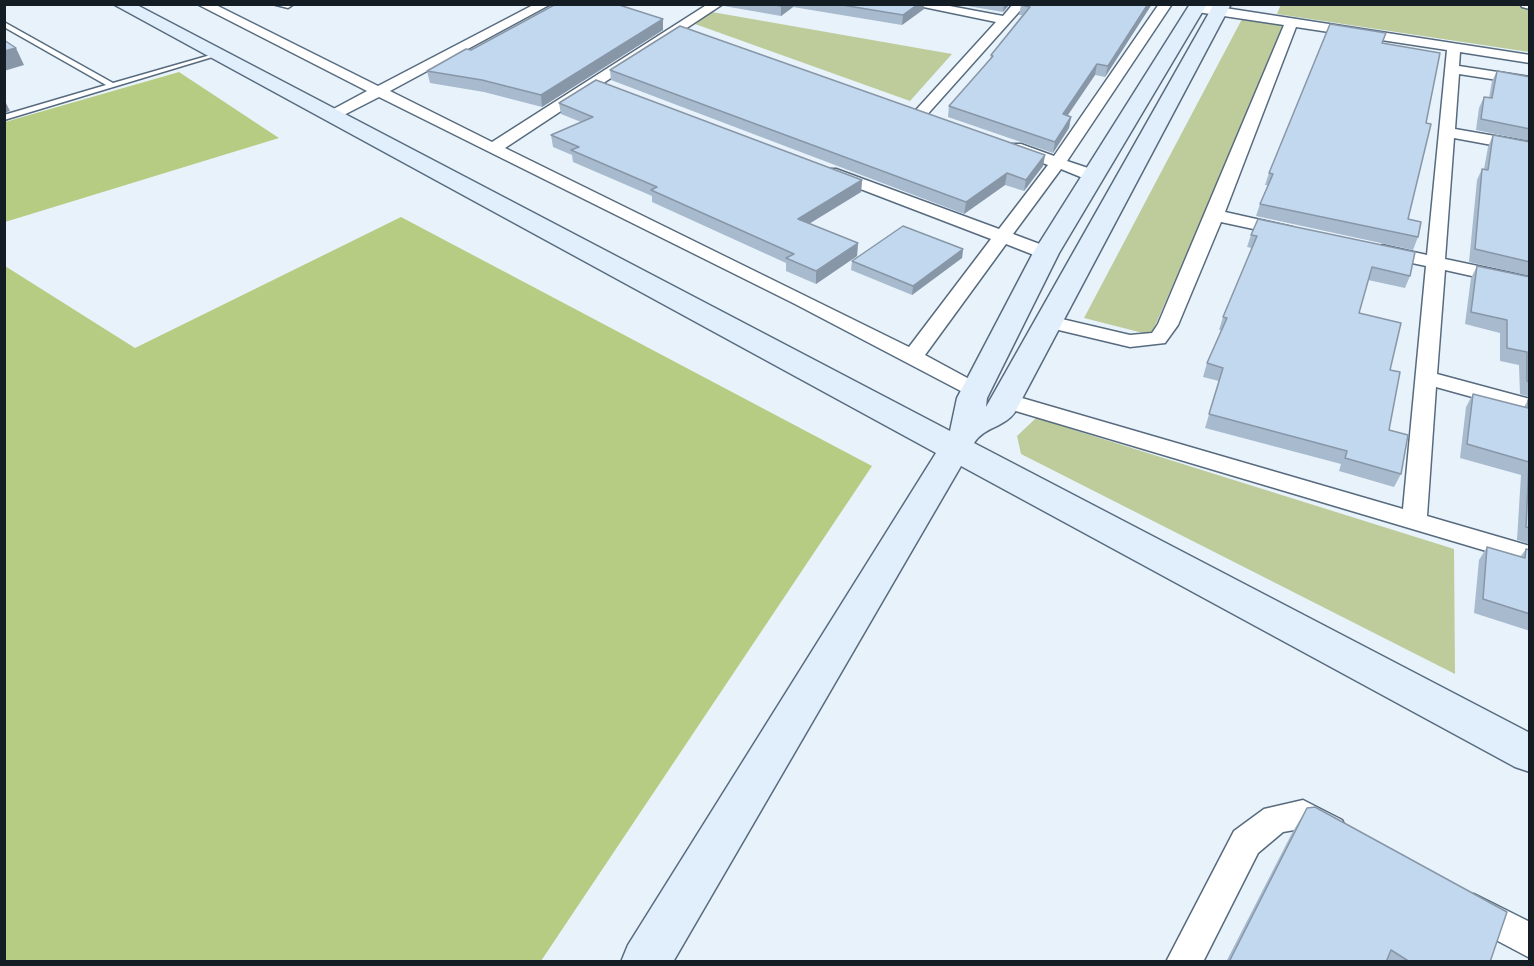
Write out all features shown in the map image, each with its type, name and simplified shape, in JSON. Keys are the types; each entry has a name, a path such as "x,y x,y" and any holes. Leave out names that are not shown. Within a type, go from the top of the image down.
{"street":[{"path":"121,4 332,116 961,439 1530,754"},
{"path":"278,4 288,4"},
{"path":"492,148 717,4"},
{"path":"915,4 1006,20"},
{"path":"920,114 1020,4"},
{"path":"913,356 1058,162 1124,94 1160,39 1166,4"},
{"path":"211,6 913,356 976,392"},
{"path":"517,6 540,7"},
{"path":"332,116 540,7"},
{"path":"961,439 1000,412 1007,401 1210,7"},
{"path":"645,962 961,439 972,398 1046,253 1094,176 1124,94 1160,39 1210,7 1291,23 1530,59"},
{"path":"1049,322 1130,341 1158,339 1168,325 1215,215 1291,23"},
{"path":"679,29 701,37"},
{"path":"1414,521 1454,47"},
{"path":"1452,69 1530,81"},
{"path":"595,82 617,91"},
{"path":"1447,132 1530,147"},
{"path":"997,141 1094,176"},
{"path":"816,167 1046,253"},
{"path":"1215,215 1308,235"},
{"path":"1366,248 1530,283"},
{"path":"1426,378 1530,406"},
{"path":"1007,401 1530,555"},
{"path":"1184,962 1246,842 1275,819 1303,814 1354,843"},
{"path":"1447,895 1530,941 1523,962"}],"lane":[{"path":"4,24 112,86"},
{"path":"4,118 216,55"}],"green space":[{"path":"1281,4 1529,6 1529,52 1277,14"},
{"path":"712,12 952,54 910,101 695,24"},
{"path":"1242,19 1286,26 1151,335 1084,318"},
{"path":"179,72 279,138 5,222 5,122"},
{"path":"401,217 872,466 541,961 5,961 5,266 135,348"},
{"path":"1036,418 1454,549 1455,674 1021,454 1017,436"}],"building":[{"path":"556,4 616,4 663,19 541,95 482,80 427,71 466,49 471,50"},
{"path":"836,4 918,4 903,15"},
{"path":"1021,4 1148,4 1108,66 1097,64 1063,114 1071,117 1055,142 949,106 993,56 991,55 1030,7"},
{"path":"1330,24 1386,33 1382,43 1440,53 1426,123 1431,124 1408,219 1421,222 1418,237 1260,204 1273,174 1269,173"},
{"path":"680,26 1045,155 1026,180 1007,173 966,202 610,70"},
{"path":"4,40 16,48 4,51"},
{"path":"1497,71 1530,77 1530,129 1481,119 1484,97 1492,98"},
{"path":"596,80 862,180 798,219 858,243 816,271 786,258 794,254 651,190 657,187 571,150 579,147 551,135 593,117 559,103"},
{"path":"1493,135 1530,142 1530,262 1475,249 1482,169 1488,170"},
{"path":"1258,219 1415,252 1410,276 1372,267 1359,313 1401,323 1390,370 1400,372 1389,430 1408,435 1401,474 1345,458 1347,451 1209,414 1223,368 1207,363 1227,318 1223,317 1257,236 1251,235"},
{"path":"903,226 963,249 913,286 852,261"},
{"path":"1477,266 1530,277 1530,382 1527,381 1527,352 1507,348 1507,320 1471,312"},
{"path":"1473,394 1528,408 1528,400 1530,400 1530,528 1526,527 1529,462 1467,444"},
{"path":"1487,547 1525,558 1526,549 1530,550 1530,614 1483,599"},
{"path":"1315,807 1507,912 1490,962 1410,962 1391,950 1386,962 1229,962 1307,808"}]}
